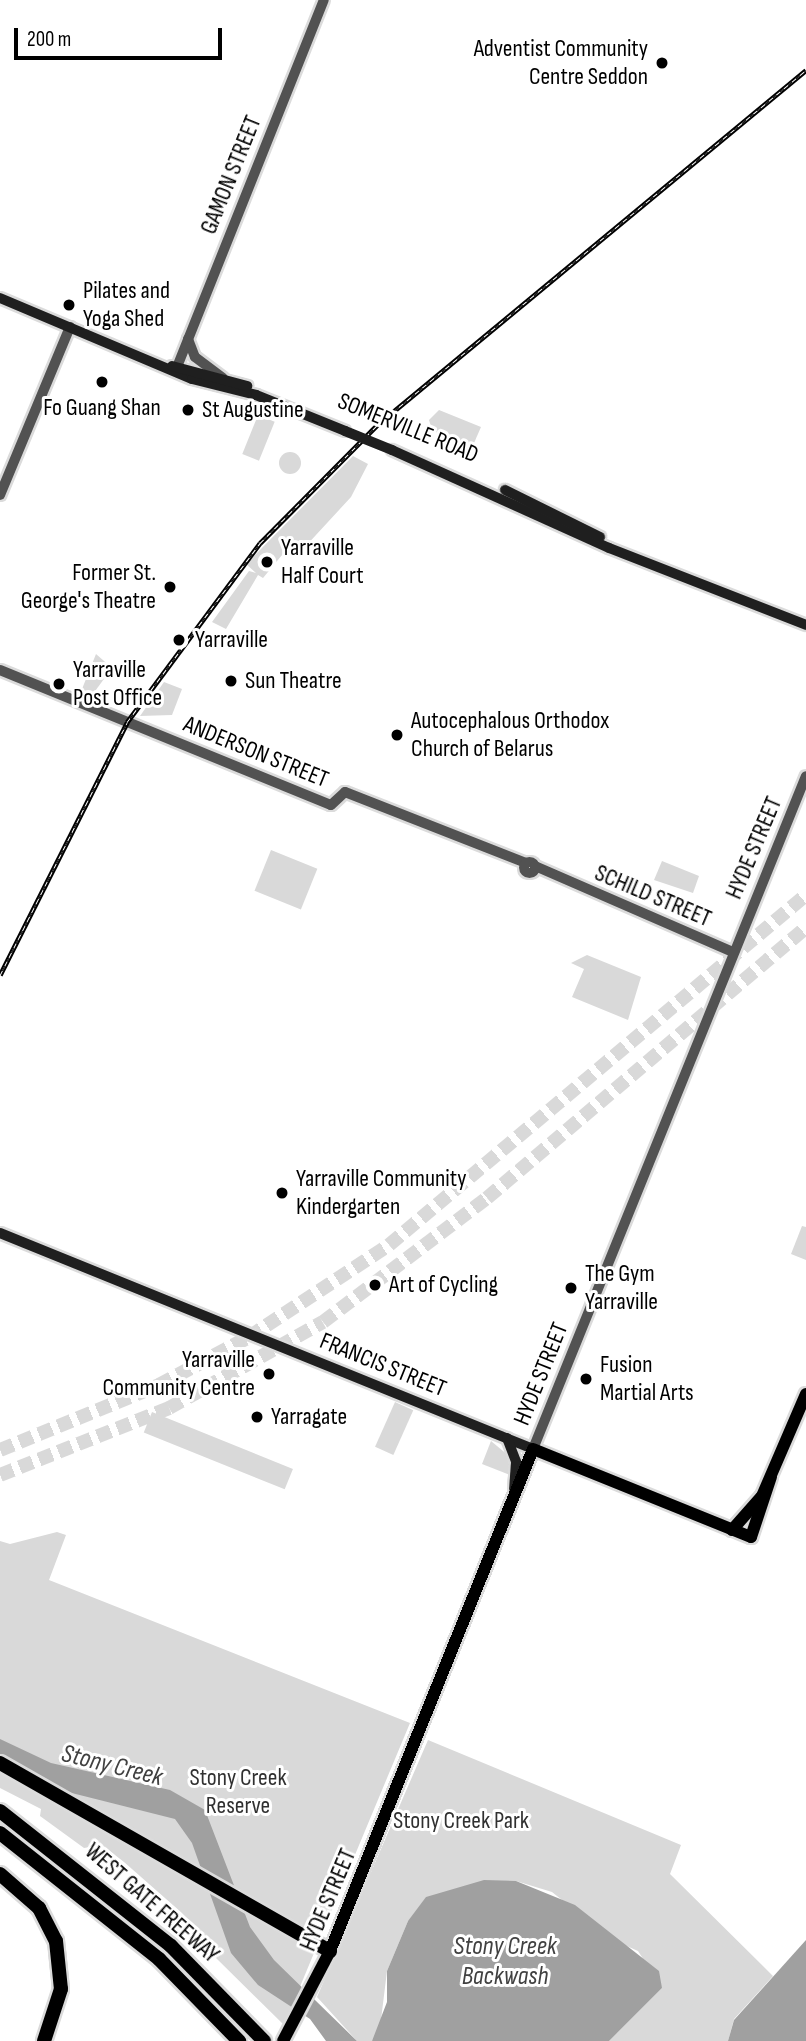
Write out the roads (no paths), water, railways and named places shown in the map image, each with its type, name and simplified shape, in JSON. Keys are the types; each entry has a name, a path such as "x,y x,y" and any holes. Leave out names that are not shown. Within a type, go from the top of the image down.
{"highway":[{"path":"0,1763 330,1951"},
{"name":"WEST GATE FREEWAY","path":"0,1811 171,1946 264,2041"},
{"name":"WEST GATE FREEWAY","path":"0,1833 159,1959 239,2041"},
{"path":"0,1874 38,1908 58,1949 61,1989 44,2041"}],"main road":[{"name":"SOMERVILLE ROAD","path":"0,298 173,368 347,429"},
{"name":"SOMERVILLE ROAD","path":"173,368 223,378 540,509 626,553 806,625"},
{"name":"FRANCIS STREET","path":"0,1233 751,1537 772,1477"},
{"path":"732,1530 754,1509 772,1477 806,1394"},
{"path":"507,1438 516,1462 514,1497"},
{"name":"HYDE STREET","path":"285,2041 330,1951 533,1449"}],"street":[{"name":"GAMON STREET","path":"173,368 188,339 324,0"},
{"path":"0,495 70,327"},
{"path":"188,339 195,357 223,378"},
{"name":"ANDERSON STREET","path":"0,670 331,805 342,796"},
{"name":"HYDE STREET","path":"533,1449 806,776"},
{"name":"SCHILD STREET","path":"342,796 500,855 733,952"}],"water":[{"name":"Stony Creek","path":"0,1739 51,1763 170,1790 205,1810 250,1927 274,1960 357,2041 326,2041 310,2019 258,1985 231,1953 192,1843 175,1819 32,1783 0,1762"},
{"name":"Stony Creek Backwash","path":"484,1880 516,1881 575,1905 659,1971 662,1988 609,2041 372,2041 387,2002 387,1971 408,1921 426,1897"},
{"path":"806,1940 806,2041 728,2041 734,2020"}],"tunnel":[{"path":"0,1450 159,1385 249,1337 389,1245 806,895"},
{"path":"0,1475 169,1408 323,1322 487,1198 806,927"}],"railway":[{"path":"0,975 127,722 260,543 376,426 806,70"}],"place":[{"name":"Adventist Community Centre Seddon","path":"662,63"},
{"name":"Pilates and Yoga Shed","path":"69,305"},
{"name":"Fo Guang Shan","path":"102,382"},
{"name":"St Augustine","path":"188,410"},
{"name":"Yarraville Half Court","path":"267,562"},
{"name":"Former St. George's Theatre","path":"170,587"},
{"name":"Yarraville","path":"179,640"},
{"name":"Sun Theatre","path":"231,681"},
{"name":"Yarraville Post Office","path":"59,684"},
{"name":"Autocephalous Orthodox Church of Belarus","path":"397,735"},
{"name":"Yarraville Community Kindergarten","path":"282,1193"},
{"name":"Art of Cycling","path":"375,1285"},
{"name":"The Gym Yarraville","path":"571,1288"},
{"name":"Yarraville Community Centre","path":"269,1374"},
{"name":"Fusion Martial Arts","path":"586,1379"},
{"name":"Yarragate","path":"257,1417"}],"park label":[{"name":"Stony Creek Reserve","path":"238,1792"},
{"name":"Stony Creek Park","path":"461,1821"}]}
